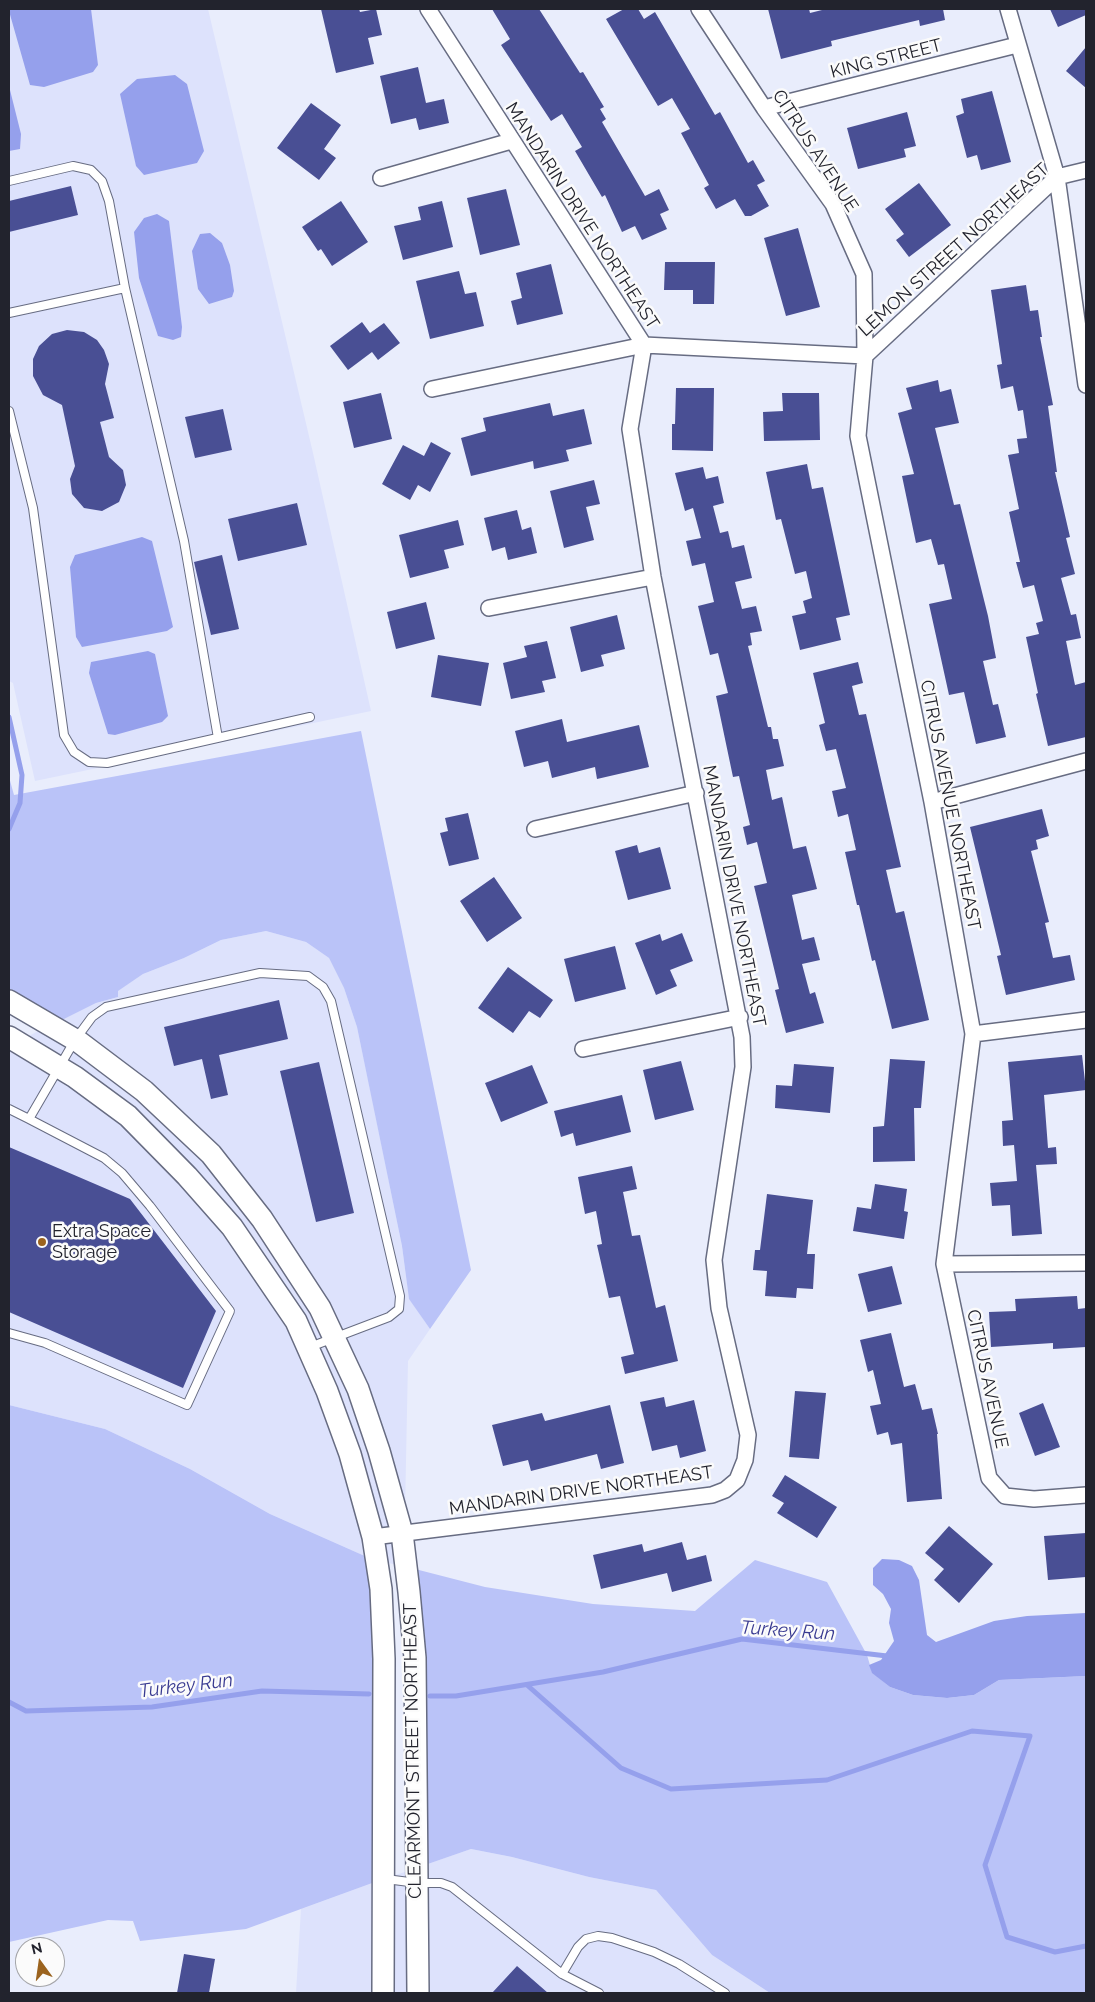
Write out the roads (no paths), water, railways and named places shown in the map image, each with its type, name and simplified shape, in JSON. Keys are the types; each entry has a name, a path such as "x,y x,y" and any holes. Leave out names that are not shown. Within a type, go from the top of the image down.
{"street":[{"name":"MANDARIN DRIVE NORTHEAST","path":"373,1537 694,1498 725,1490 737,1480 745,1460 748,1435 719,1308 714,1260 743,1067 740,1017 653,577 630,429 644,346 428,9"},
{"name":"CITRUS AVENUE","path":"699,9 764,108 833,204 864,274 865,356"},
{"path":"1008,9 1017,46 1057,177 1086,385"},
{"name":"KING STREET","path":"764,108 1017,46"},
{"path":"381,178 511,140"},
{"name":"LEMON STREET NORTHEAST","path":"432,389 644,346 865,356 1057,177 1086,170"},
{"name":"CITRUS AVENUE NORTHEAST","path":"865,356 858,436 932,802 973,1034 944,1264"},
{"path":"489,608 653,577"},
{"path":"932,802 1086,761"},
{"path":"535,829 696,793"},
{"name":"CLEARMONT STREET NORTHEAST","path":"9,1001 75,1040 144,1091 211,1154 262,1219 320,1308 358,1389 379,1451 402,1533 415,1658 418,1993"},
{"path":"582,1049 740,1017"},
{"path":"973,1034 1086,1020"},
{"name":"CLEARMONT STREET NORTHEAST","path":"9,1036 58,1066 128,1116 187,1176 232,1227 296,1321 327,1391 350,1454 373,1537 381,1589 384,1659 383,1993"},
{"path":"944,1264 1086,1263"},
{"name":"CITRUS AVENUE","path":"944,1264 989,1478 1005,1496 1034,1499 1086,1495"}],"lane":[{"path":"9,181 73,166 91,170 102,180 109,201 125,288 184,541 218,738"},
{"path":"9,313 125,288"},
{"path":"9,411 33,508 64,735 74,752 89,762 107,763 310,717"},
{"path":"29,1119 58,1066 75,1040 92,1017 106,1008 260,973 308,976 323,987 331,1001 400,1296 399,1309 389,1317 308,1348"},
{"path":"9,1109 104,1158 122,1174 150,1206 230,1311 187,1405 45,1343 9,1333"},
{"path":"383,1879 416,1883 441,1883 452,1887 562,1974 599,1993"},
{"path":"562,1974 578,1947 586,1939 598,1936 612,1938 654,1952 679,1964 725,1993"}],"waterway":[{"path":"9,717 22,775 20,803 9,829"},
{"name":"Turkey Run","path":"430,1696 456,1696 603,1672 742,1639 887,1656"},
{"path":"527,1685 621,1768 671,1789 827,1780 972,1731 1030,1736 985,1865 1007,1937 1055,1952 1086,1946"},
{"name":"Turkey Run","path":"9,1702 26,1711 152,1707 262,1691 369,1694"}],"place":[{"name":"Extra Space Storage","path":"42,1242"}]}
